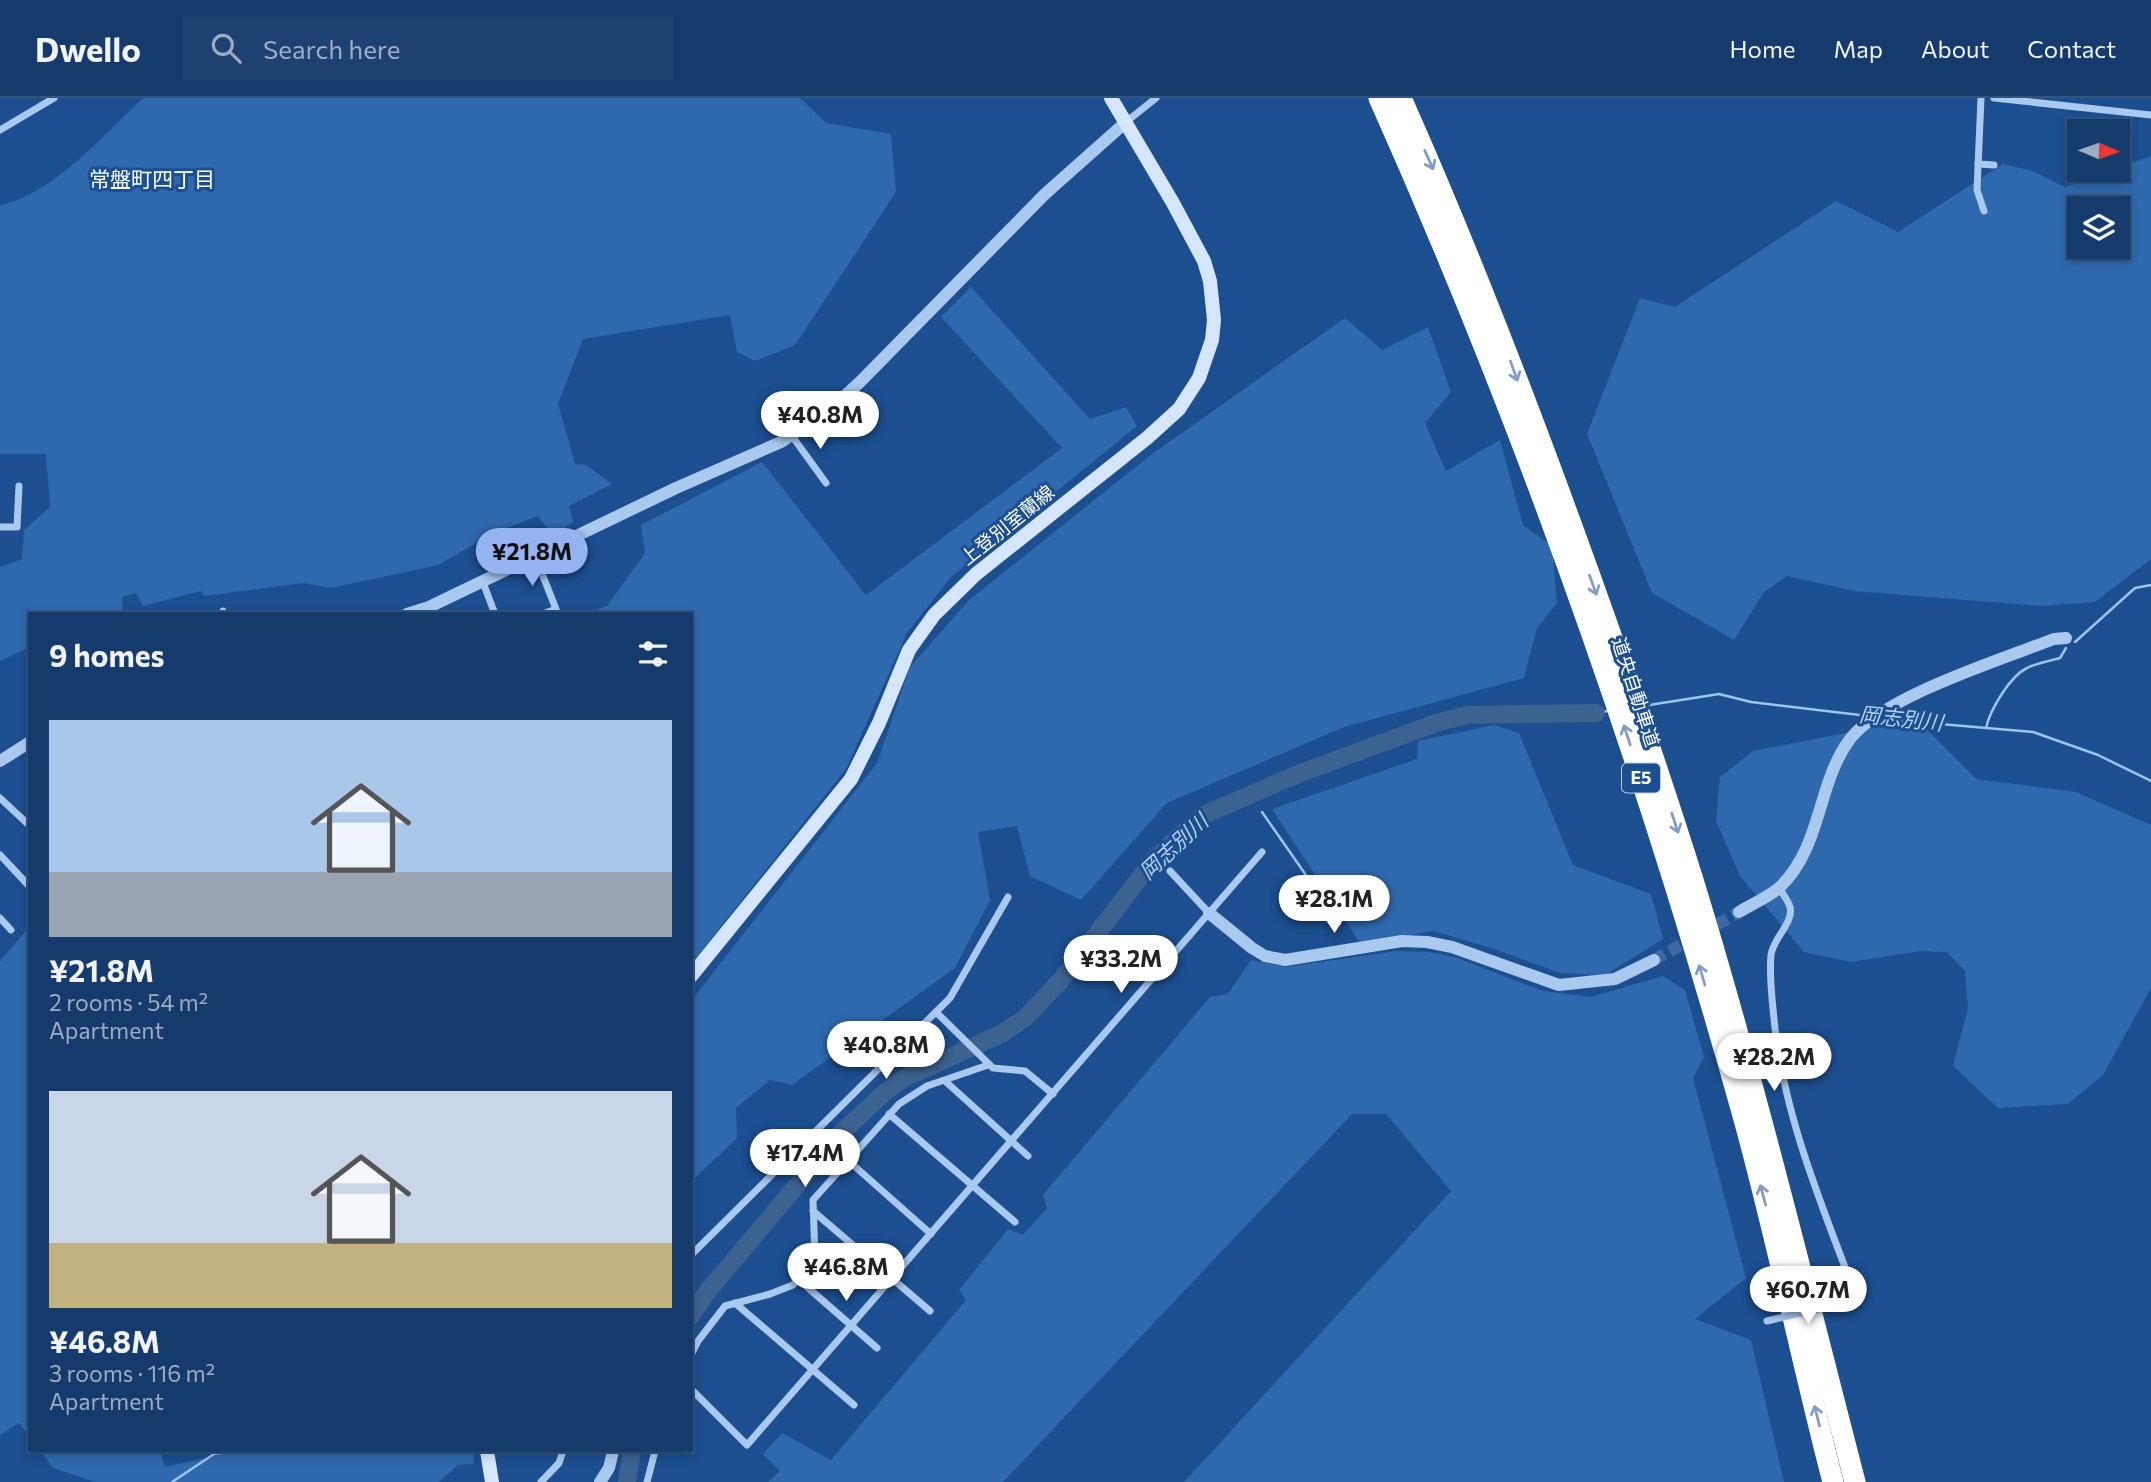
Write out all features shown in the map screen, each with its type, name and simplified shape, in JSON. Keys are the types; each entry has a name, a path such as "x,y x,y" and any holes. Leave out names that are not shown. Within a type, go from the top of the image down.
{"highway":[{"name":"道央自動車道","path":"1379,98 1481,337 1536,477 1588,618 1634,757 1678,892 1742,1114 1774,1234 1833,1482"},
{"name":"道央自動車道","path":"1401,98 1499,329 1648,738 1694,884 1757,1107 1855,1482"}],"main road":[{"name":"上登別室蘭線","path":"693,974 851,779 879,723 909,650 934,615 976,574 1147,438 1179,408 1199,378 1212,340 1213,309 1210,281 1204,261 1111,98"},
{"path":"487,1452 492,1482"}],"street":[{"path":"1,126 54,98"},
{"path":"431,610 482,580 792,436 843,398 1045,194 1156,98"},
{"path":"1982,98 1977,190 1984,211"},
{"path":"1994,98 2151,115"},
{"path":"1978,164 1994,165"},
{"path":"792,436 825,484"},
{"path":"0,527 17,527 19,486"},
{"path":"534,556 556,609 548,612"},
{"path":"482,580 494,612"},
{"path":"1739,912 1779,888 1802,858 1813,834 1836,763 1850,740 1866,722 1889,707 1946,682 2054,639 2066,638"},
{"path":"0,761 28,743"},
{"path":"0,799 28,824"},
{"path":"693,1391 747,1445 1262,852"},
{"path":"0,855 28,885"},
{"path":"1170,871 1209,913 1265,956 1284,960 1402,942 1427,942 1452,947 1559,985 1615,979 1654,960"},
{"path":"1767,1321 1855,1299 1798,1131 1775,1027 1770,982 1771,952 1789,919 1790,908 1779,888"},
{"path":"693,1253 956,991 1008,897"},
{"path":"0,918 11,930"},
{"path":"936,1012 993,1068 1025,1071 1053,1094"},
{"path":"693,1351 725,1306 793,1285 815,1259 813,1200 898,1104 927,1086 945,1082 986,1063"},
{"path":"945,1082 1028,1156"},
{"path":"889,1114 1015,1222"},
{"path":"816,1132 931,1234"},
{"path":"813,1211 930,1311"},
{"path":"798,1279 877,1348"},
{"path":"735,1303 854,1405"},
{"path":"541,1482 559,1463 563,1452"},
{"path":"600,1482 609,1468 613,1452"},
{"path":"647,1482 655,1452"}],"shaded area":[{"path":"143,98 800,98 826,123 891,134 896,192 795,345 755,361 737,352 730,315 583,339 558,404 575,464 586,465 612,484 569,506 573,522 553,536 538,516 492,534 438,565 331,588 303,583 204,596 201,591 143,606 136,593 122,597 123,610 114,612 28,612 28,648 0,661 0,567 22,559 24,530 50,507 46,454 0,454 0,206 41,188 94,146"},
{"path":"2151,156 2151,559 2095,602 2041,606 1854,591 1787,576 1764,592 1734,640 1652,593 1587,434 1640,298 1675,307 1836,201 1898,232 2003,164 2033,171 2065,187 2079,182 2130,182 2130,164"},
{"path":"971,287 1090,419 1126,407 1137,426 951,577 907,633 846,769 693,961 693,612 589,612 607,606 645,553 641,525 762,462 866,595 1062,448 941,317"},
{"path":"1345,318 1382,350 1428,327 1451,392 1425,423 1446,471 1500,440 1523,525 1552,546 1557,603 1537,628 1524,678 1344,727 1167,803 1081,900 1030,876 1017,826 978,832 990,900 955,968 792,1085 770,1080 736,1108 737,1138 693,1180 693,998 877,763 910,667 968,601 1152,454"},
{"path":"1897,711 1916,719 1976,779 2076,792 2151,825 2151,988 2103,1075 2068,1104 1998,1108 1953,1066 1968,1008 1965,971 1947,952 1920,951 1851,962 1804,952 1740,876 1716,821 1720,777 1753,751 1871,728"},
{"path":"1494,725 1519,733 1573,865 1651,894 1663,939 1605,975 1560,973 1434,931 1360,943 1272,809 1417,759 1418,741"},
{"path":"28,928 28,1434 19,1423 0,1435 0,961"},
{"path":"1397,951 1430,952 1457,958 1543,991 1591,997 1663,976 1685,990 1704,1057 1693,1078 1746,1278 1695,1319 1751,1340 1784,1482 1184,1482 1451,1191 1386,1114 1352,1114 1003,1482 768,1482 780,1471 763,1454 782,1433 831,1460 966,1300 959,1290 1008,1229 1023,1235 1047,1208 1043,1195 1210,997 1228,994 1251,960 1286,967"},
{"path":"41,1452 160,1452 165,1467 232,1452 473,1452 474,1464 458,1465 439,1482 95,1482 53,1468"}],"waterway":[{"path":"2075,642 2135,588 2151,585"},
{"path":"1986,728 1996,703 2014,678 2031,666 2060,658 2066,648"},
{"name":"岡志別川","path":"1643,706 1719,694 1751,702 1868,716"},
{"name":"岡志別川","path":"1596,713 1608,711"},
{"name":"岡志別川","path":"693,1313 707,1292 841,1133 904,1078 1001,1034 1025,1018 1062,979 1152,862 1206,814 1298,774 1436,723 1467,715 1596,713"},
{"name":"岡志別川","path":"1882,719 2033,732 2098,755 2151,781"},
{"path":"1262,812 1340,924"},
{"path":"172,1482 214,1454 229,1452"},
{"name":"岡志別川","path":"627,1482 632,1452"}],"tunnel":[{"path":"1654,960 1739,912"}],"district":[{"name":"常盤町四丁目","path":"152,180"}]}
